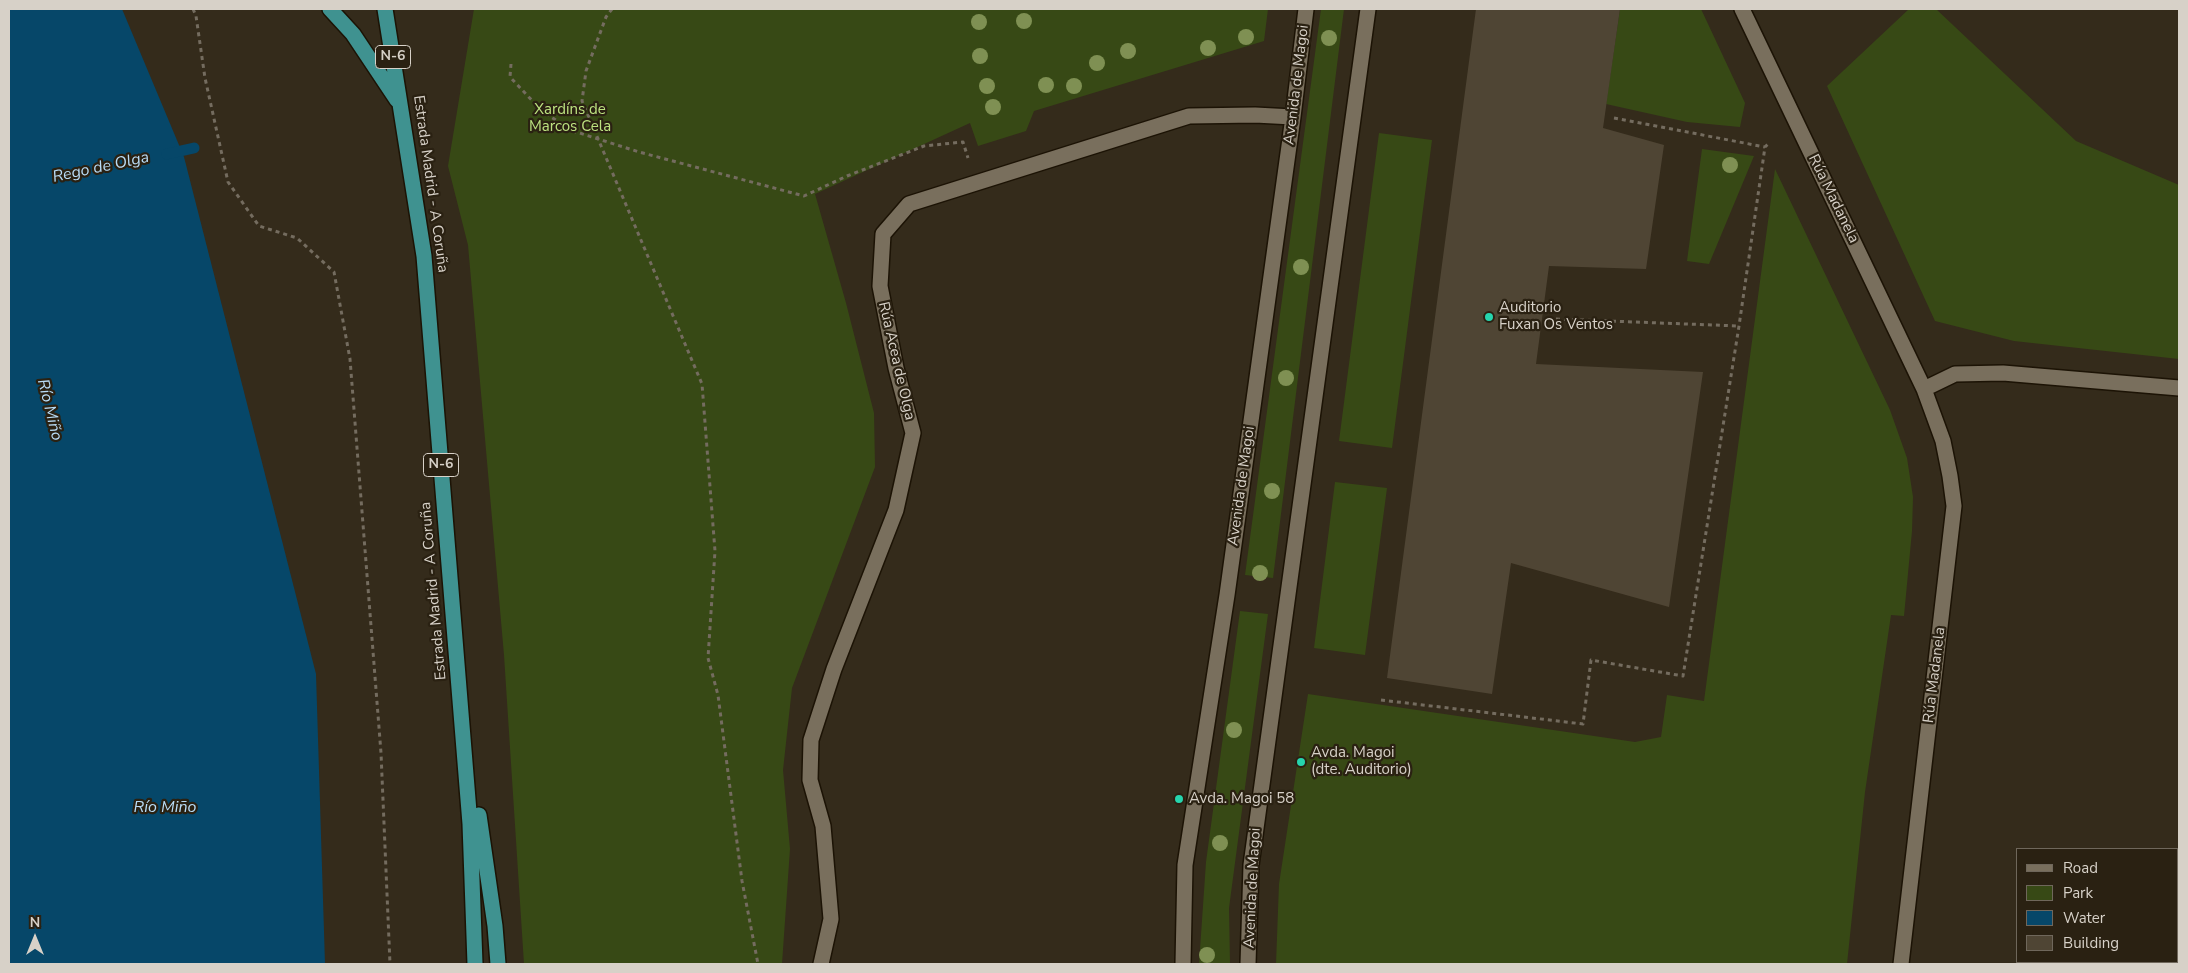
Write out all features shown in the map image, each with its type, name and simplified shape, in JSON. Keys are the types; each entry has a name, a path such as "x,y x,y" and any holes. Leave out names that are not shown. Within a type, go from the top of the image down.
{"highway":[{"path":"330,9 353,34 401,105"},
{"name":"Estrada Madrid - A Coruña","path":"386,9 424,256 470,824 475,964"},
{"path":"458,673 495,926 498,964"}],"street":[{"name":"Avenida de Magoi","path":"1183,964 1185,866 1225,605 1293,118 1306,9"},
{"name":"Avenida de Magoi","path":"1248,964 1251,865 1368,9"},
{"name":"Rúa Madanela","path":"1742,9 1924,389 1943,441 1954,506 1901,964"},
{"name":"Rúa Acea de Olga","path":"821,964 831,919 824,826 810,780 811,740 834,669 896,510 913,433 896,368 880,286 883,234 909,204 1189,116 1254,115 1293,118"},
{"path":"1924,389 1955,374 2003,373 2179,388"}],"path":[{"path":"193,9 196,16 205,78 228,182 259,226 297,238 334,272 350,360 381,753 390,964"},
{"path":"612,9 606,17 586,71 582,101 702,384 715,551 708,658 718,695 742,881 758,964"},
{"path":"511,64 510,77 540,109 570,130 639,152 804,196 847,176 924,146 963,142 968,161"},
{"path":"1614,118 1764,148"},
{"path":"1381,700 1583,724 1591,660 1683,676 1739,326 1764,148 1770,142"},
{"path":"1556,319 1739,326"}],"green space":[{"name":"Xardíns de Marcos Cela","path":"474,9 1268,9 1264,41 1034,111 1026,131 978,146 970,123 815,194 846,303 874,413 875,467 792,688 783,770 790,849 782,964 524,964 504,655 468,245 448,166"},
{"path":"1321,9 1344,9 1273,578 1245,575"},
{"path":"1620,9 1701,9 1745,103 1740,127 1687,122 1606,104"},
{"path":"1909,9 1936,9 2076,141 2179,185 2179,359 2014,341 1935,321 1827,86"},
{"path":"1379,133 1432,140 1392,448 1339,441"},
{"path":"1702,149 1754,156 1709,264 1687,261"},
{"path":"1775,169 1890,410 1907,458 1913,497 1912,531 1904,616 1891,615 1865,792 1847,964 1276,964 1279,884 1308,694 1635,742 1661,737 1667,695 1704,701"},
{"path":"1335,482 1387,488 1365,655 1314,648"},
{"path":"1240,611 1268,614 1229,908 1230,964 1199,964 1206,862"}],"water":[{"name":"Río Miño","path":"9,9 122,9 184,157 316,674 325,964 9,964"}],"building":[{"name":"Auditorio Fuxan Os Ventos","path":"1476,9 1620,9 1603,128 1664,145 1646,269 1549,266 1536,364 1703,372 1669,607 1511,563 1492,694 1387,678"}],"waterway":[{"name":"Rego de Olga","path":"167,154 194,148"}],"place":[{"name":"Auditorio Fuxan Os Ventos","path":"1489,317"},
{"name":"Avda. Magoi (dte. Auditorio)","path":"1301,762"},
{"name":"Avda. Magoi 58","path":"1179,799"}]}
